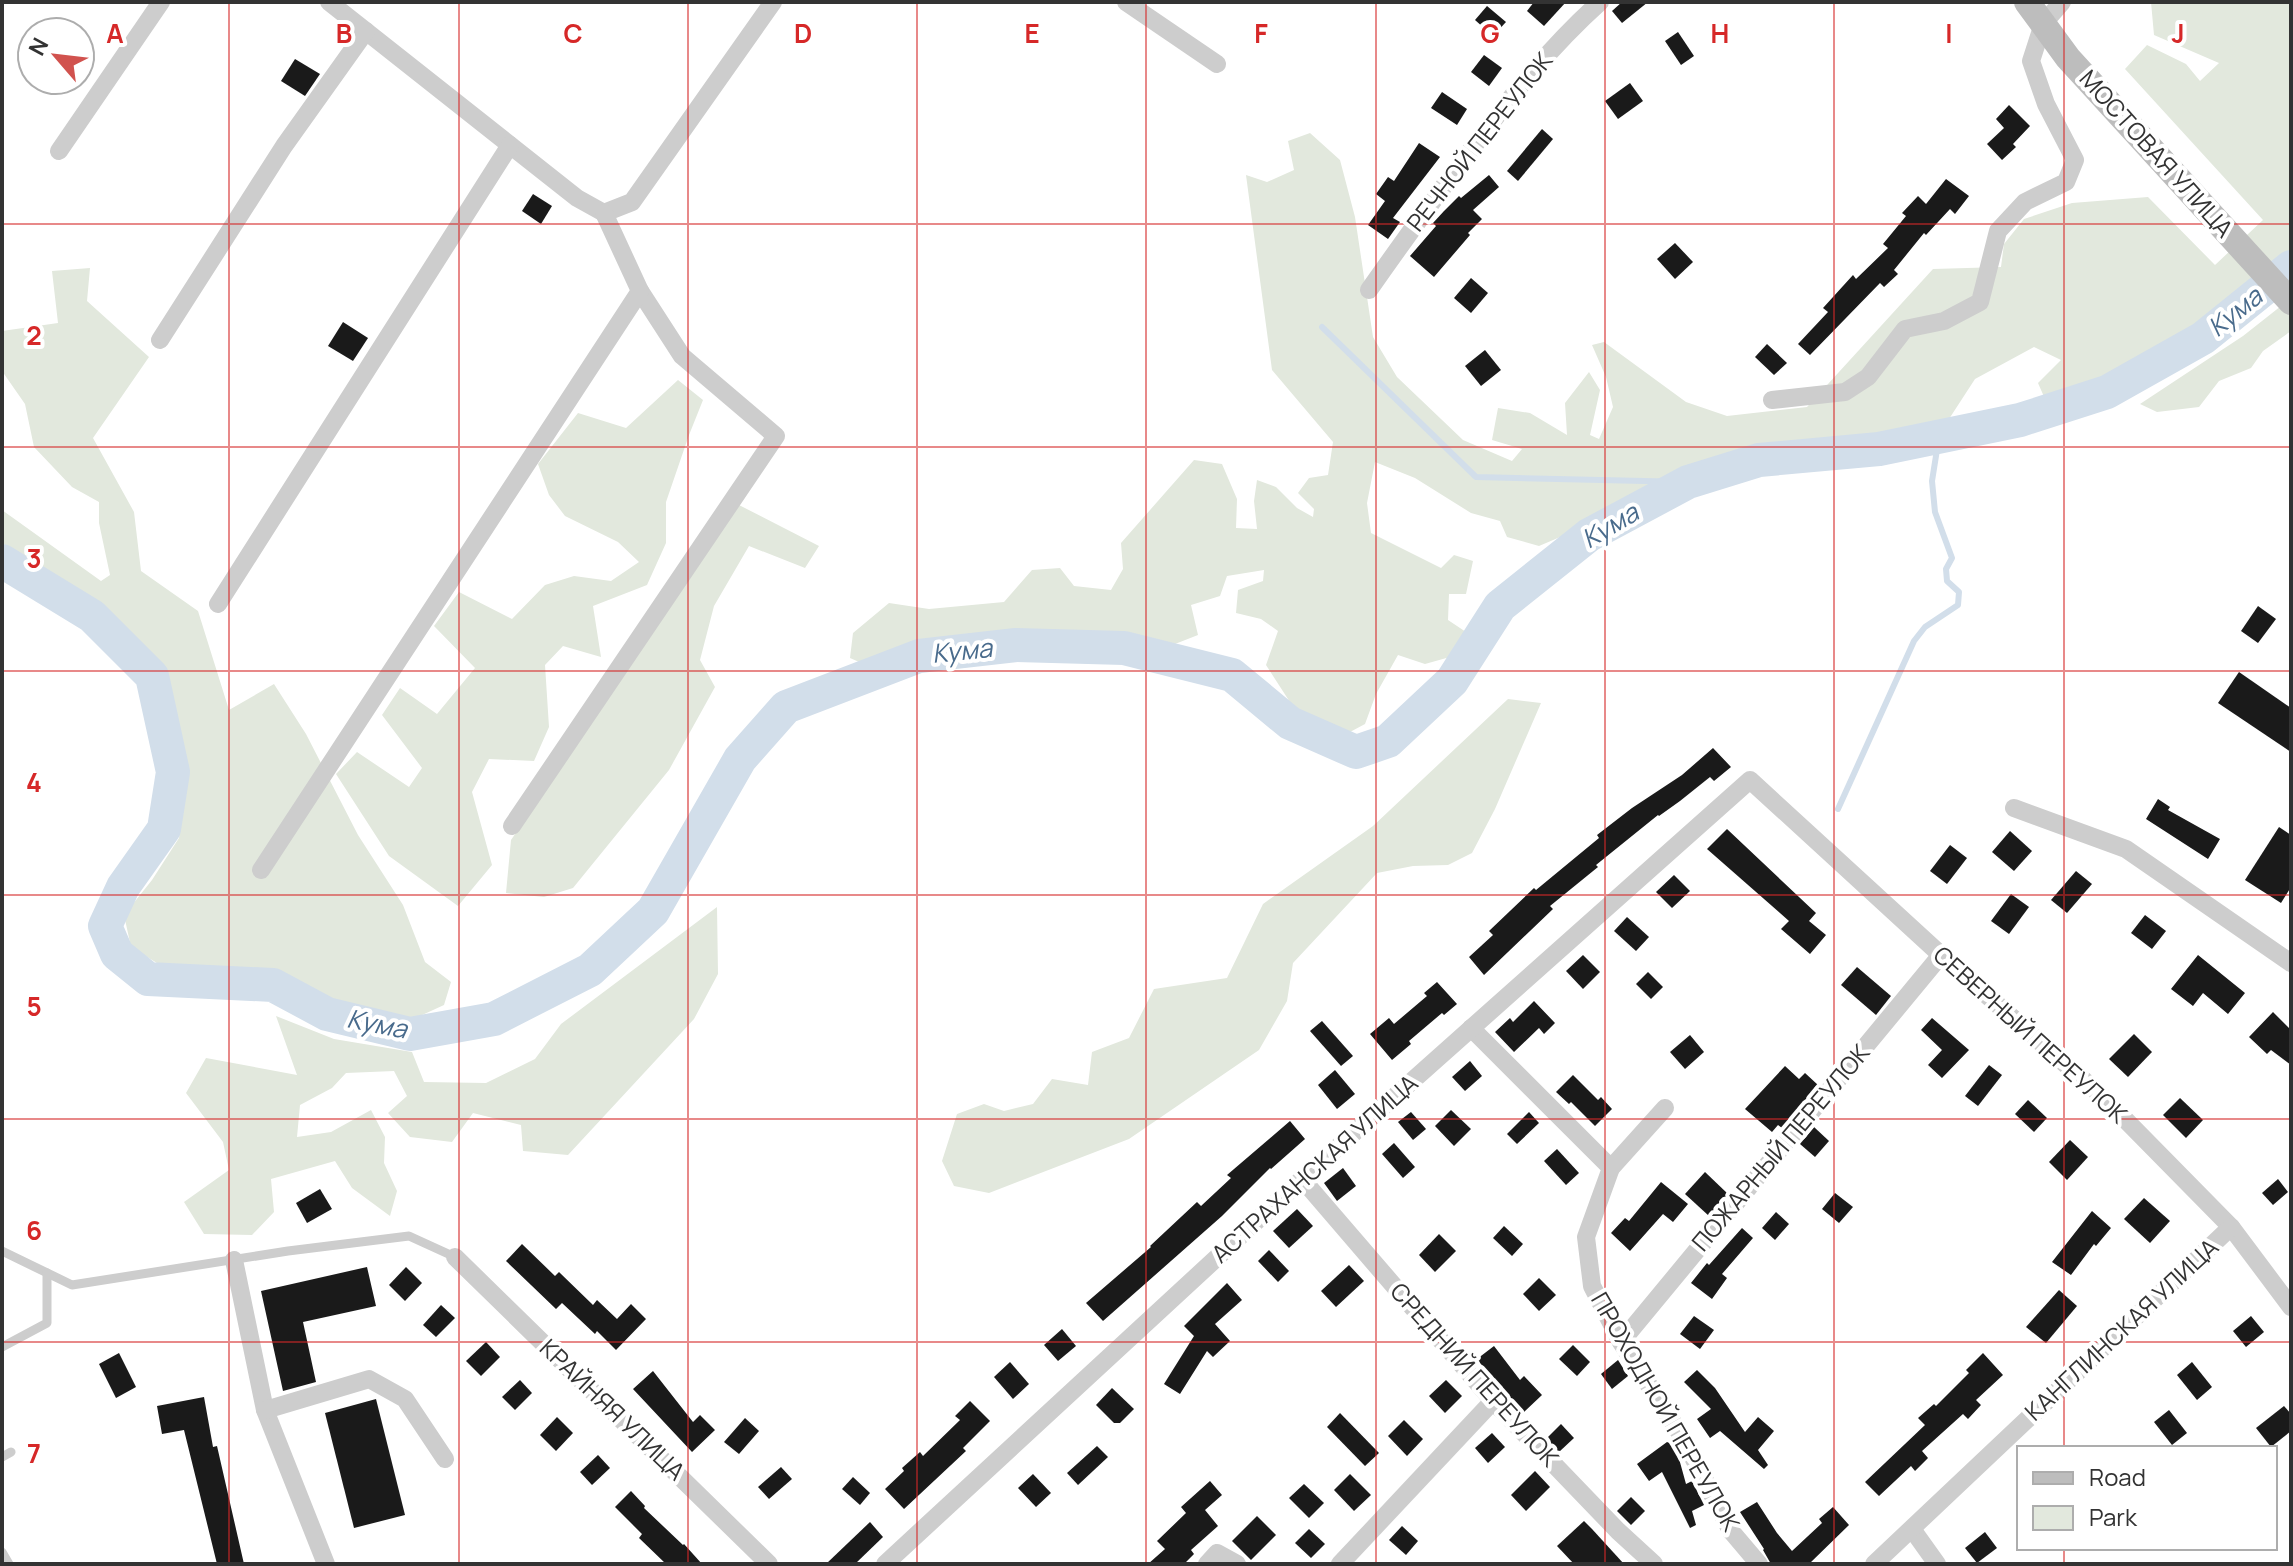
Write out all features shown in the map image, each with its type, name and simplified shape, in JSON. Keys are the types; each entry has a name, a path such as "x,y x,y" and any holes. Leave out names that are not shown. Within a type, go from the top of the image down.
{"main road":[{"name":"МОСТОВАЯ УЛИЦА","path":"2027,2 2068,58 2291,302"}],"street":[{"path":"59,151 161,2"},
{"path":"329,2 577,198 604,213 640,291 682,356 776,436 512,826"},
{"path":"604,213 632,202 773,2"},
{"path":"1126,2 1217,64"},
{"name":"РЕЧНОЙ ПЕРЕУЛОК","path":"1369,290 1513,93 1574,25 1600,2"},
{"path":"1772,400 1845,392 1868,377 1905,329 1944,321 1980,302 1998,231 2025,202 2066,182 2075,160 2046,104 2031,61 2043,24 2062,2"},
{"path":"160,340 284,146 366,31"},
{"path":"218,604 510,145"},
{"path":"261,870 640,291"},
{"name":"СЕВЕРНЫЙ ПЕРЕУЛОК","path":"1750,780 1941,955 2104,1098 2231,1227 2291,1307"},
{"name":"АСТРАХАНСКАЯ УЛИЦА","path":"885,1564 1302,1179 1750,780"},
{"path":"2014,808 2126,849 2291,963"},
{"name":"ПОЖАРНЫЙ ПЕРЕУЛОК","path":"1621,1342 1941,955"},
{"path":"1471,1028 1611,1168 1665,1108"},
{"name":"ПРОХОДНОЙ ПЕРЕУЛОК","path":"1611,1168 1586,1237 1592,1286 1621,1342 1683,1438 1731,1531 1759,1564"},
{"name":"СРЕДНИЙ ПЕРЕУЛОК","path":"1302,1179 1493,1401 1618,1531 1654,1564"},
{"name":"КАНГЛИНСКАЯ УЛИЦА","path":"1874,1564 2231,1227"},
{"name":"КРАЙНЯЯ УЛИЦА","path":"455,1257 769,1564"},
{"path":"234,1260 265,1410 326,1564"},
{"path":"265,1410 369,1379 405,1399 445,1459"},
{"path":"1340,1564 1493,1401"},
{"path":"1912,1529 1937,1564"},
{"path":"1207,1564 1217,1553 1237,1564"}],"lane":[{"path":"2,1251 72,1285 409,1236 455,1257"},
{"path":"2,1347 47,1323 47,1273"},
{"path":"2,1552 9,1564"}],"green space":[{"path":"2151,2 2291,2 2291,251 2220,308 2067,400 2045,399 2038,383 2061,360 2034,347 1975,379 1949,419 1883,435 1756,450 1688,472 1614,503 1579,529 1539,546 1507,537 1500,521 1471,513 1415,478 1375,462 1367,503 1371,533 1441,568 1454,555 1473,561 1466,594 1449,594 1448,620 1466,632 1457,655 1425,664 1398,655 1376,694 1365,724 1350,732 1297,713 1266,665 1278,631 1261,619 1236,613 1238,590 1263,581 1264,570 1227,576 1220,596 1191,605 1198,635 1175,644 1017,631 928,640 866,665 850,658 853,633 889,603 929,609 1004,602 1032,570 1060,568 1074,586 1111,590 1123,569 1121,543 1194,460 1222,464 1237,499 1236,528 1257,529 1254,501 1257,480 1276,487 1297,508 1313,517 1314,509 1298,493 1309,478 1328,475 1333,442 1272,370 1246,175 1267,182 1294,170 1288,141 1310,133 1340,160 1355,217 1373,337 1397,377 1463,440 1512,461 1522,449 1492,440 1498,408 1530,413 1567,435 1565,403 1589,372 1600,390 1590,435 1599,439 1613,407 1606,377 1592,345 1604,342 1686,402 1727,416 1807,407 1933,269 2001,267 2004,244 2024,219 2072,203 2148,197 2215,265 2263,220 2125,69 2147,45 2186,64 2200,81 2219,63 2154,35"},
{"path":"90,268 87,301 149,357 93,438 134,512 141,571 198,611 229,710 274,684 306,734 358,835 403,905 425,962 451,982 444,1005 409,1021 323,997 283,972 165,968 131,947 124,915 152,880 179,838 187,779 161,669 95,603 2,543 2,510 101,581 110,575 99,523 99,502 72,487 34,447 25,404 2,371 2,331 58,323 52,271"},
{"path":"2291,298 2291,331 2263,351 2251,368 2219,381 2199,407 2157,412 2140,404 2243,336"},
{"path":"678,380 703,400 666,502 666,543 647,585 593,606 601,657 563,646 545,665 549,727 534,761 489,759 472,792 492,865 458,906 389,856 336,774 357,752 409,787 422,768 382,715 400,688 437,714 475,668 434,626 459,592 512,619 545,585 574,576 611,581 639,562 618,542 565,516 549,495 538,464 578,413 626,428"},
{"path":"739,505 819,546 805,568 749,546 714,606 700,660 715,687 669,770 573,888 544,897 506,893 511,840"},
{"path":"1508,699 1541,703 1495,809 1472,853 1448,865 1413,866 1377,873 1293,963 1287,1001 1259,1050 1129,1139 989,1193 954,1186 942,1161 957,1114 984,1104 1004,1111 1033,1104 1052,1079 1088,1085 1092,1052 1129,1038 1154,989 1227,978 1263,904 1373,826"},
{"path":"717,907 718,974 694,1019 568,1155 523,1151 521,1125 473,1113 452,1142 410,1137 388,1113 407,1096 394,1071 346,1073 332,1088 300,1105 297,1137 331,1132 371,1110 385,1137 384,1163 397,1191 390,1216 352,1188 335,1161 271,1179 274,1212 252,1235 204,1234 184,1202 229,1170 223,1142 186,1093 206,1058 297,1075 276,1016 334,1039 412,1052 424,1082 486,1083 535,1059 561,1024"}],"building":[{"path":"1534,2 1566,2 1544,26 1527,11"},
{"path":"1622,2 1648,2 1622,23 1612,11"},
{"path":"1487,6 1506,22 1493,36 1475,20"},
{"path":"1678,32 1694,56 1681,65 1665,41"},
{"path":"1484,55 1502,68 1489,86 1471,72"},
{"path":"295,59 320,74 305,96 281,81"},
{"path":"1630,83 1643,101 1618,119 1605,101"},
{"path":"1442,92 1467,109 1457,125 1431,108"},
{"path":"2009,105 2030,126 2013,144 2016,147 2002,160 1987,144 2004,128 1996,119"},
{"path":"1542,129 1553,139 1518,181 1507,171"},
{"path":"1419,143 1440,157 1393,218 1400,222 1388,239 1368,225 1385,201 1376,194 1388,177 1394,181"},
{"path":"1489,175 1499,187 1473,210 1482,219 1434,277 1410,256 1436,226 1433,223 1444,211"},
{"path":"1946,179 1969,196 1955,214 1950,209 1926,235 1924,233 1894,270 1898,274 1884,287 1880,283 1810,355 1798,344 1828,312 1823,308 1853,275 1856,279 1888,248 1883,244 1906,216 1902,213 1918,196 1926,204"},
{"path":"533,194 552,206 541,224 522,211"},
{"path":"1675,243 1693,262 1675,279 1657,259"},
{"path":"1471,278 1488,293 1471,313 1454,298"},
{"path":"343,322 368,338 353,361 328,346"},
{"path":"1767,344 1787,363 1774,375 1755,357"},
{"path":"1485,350 1501,370 1481,386 1465,366"},
{"path":"2258,606 2276,619 2258,643 2241,631"},
{"path":"2239,672 2291,708 2291,752 2218,703"},
{"path":"1713,748 1731,767 1714,781 1710,777 1596,865 1598,867 1550,906 1553,909 1484,975 1469,957 1493,935 1489,931 1534,888 1536,890 1599,838 1597,835 1682,775"},
{"path":"2158,799 2170,807 2168,810 2220,839 2208,859 2146,819"},
{"path":"2279,827 2291,835 2291,887 2281,903 2245,880"},
{"path":"1727,829 1816,913 1809,921 1826,935 1810,954 1781,929 1789,921 1707,849"},
{"path":"2010,831 2032,851 2014,871 1992,852"},
{"path":"1950,845 1967,858 1947,884 1930,871"},
{"path":"2076,871 2092,884 2067,913 2051,900"},
{"path":"1674,875 1690,891 1672,908 1656,892"},
{"path":"2011,894 2029,907 2009,934 1991,921"},
{"path":"2145,915 2166,931 2152,949 2131,933"},
{"path":"1627,917 1649,937 1636,951 1614,931"},
{"path":"1583,955 1600,972 1583,989 1566,971"},
{"path":"2198,955 2245,993 2228,1014 2203,993 2193,1006 2171,989"},
{"path":"1857,967 1891,996 1876,1015 1841,985"},
{"path":"1648,972 1663,987 1651,999 1636,984"},
{"path":"1437,982 1457,1004 1409,1041 1411,1044 1392,1060 1370,1034 1389,1018 1394,1024 1427,996 1424,993"},
{"path":"1534,1001 1555,1023 1544,1034 1539,1028 1514,1052 1495,1032 1510,1018 1513,1022"},
{"path":"2273,1012 2291,1030 2291,1065 2271,1050 2267,1054 2249,1037"},
{"path":"1932,1018 1969,1050 1942,1078 1928,1065 1942,1050 1921,1030"},
{"path":"1322,1021 1353,1056 1341,1066 1310,1031"},
{"path":"2134,1034 2152,1052 2128,1077 2109,1059"},
{"path":"1690,1035 1704,1052 1685,1069 1670,1052"},
{"path":"1470,1061 1482,1076 1465,1091 1452,1077"},
{"path":"1989,1065 2002,1075 1978,1106 1965,1096"},
{"path":"1785,1066 1799,1079 1805,1073 1818,1085 1782,1128 1778,1125 1772,1132 1745,1109"},
{"path":"1335,1070 1355,1094 1337,1109 1318,1085"},
{"path":"1573,1075 1598,1100 1601,1097 1612,1109 1595,1126 1556,1092"},
{"path":"2180,1098 2203,1120 2186,1138 2163,1115"},
{"path":"2028,1100 2047,1118 2034,1132 2015,1114"},
{"path":"1451,1110 1471,1129 1454,1146 1435,1126"},
{"path":"1411,1112 1426,1129 1413,1140 1398,1122"},
{"path":"1529,1112 1539,1123 1517,1144 1507,1134"},
{"path":"1290,1121 1305,1139 1103,1321 1086,1303 1197,1202 1201,1206 1231,1178 1227,1175"},
{"path":"1814,1127 1829,1141 1815,1157 1800,1144"},
{"path":"2070,1140 2088,1157 2067,1180 2049,1162"},
{"path":"1394,1143 1415,1167 1403,1178 1382,1154"},
{"path":"1557,1149 1579,1173 1566,1185 1544,1161"},
{"path":"1343,1168 1356,1186 1337,1201 1324,1183"},
{"path":"1705,1172 1728,1194 1709,1216 1685,1194"},
{"path":"2278,1179 2288,1192 2273,1205 2262,1193"},
{"path":"1661,1182 1688,1204 1673,1222 1663,1214 1630,1251 1611,1233 1625,1218 1629,1221"},
{"path":"320,1189 332,1209 307,1223 296,1203"},
{"path":"1835,1193 1853,1207 1839,1223 1822,1209"},
{"path":"2144,1198 2170,1221 2150,1243 2124,1219"},
{"path":"1297,1209 1313,1226 1289,1248 1273,1231"},
{"path":"2092,1211 2111,1228 2096,1246 2094,1244 2071,1275 2052,1262"},
{"path":"1776,1212 1789,1224 1775,1240 1762,1228"},
{"path":"1504,1226 1523,1244 1512,1256 1493,1238"},
{"path":"1742,1228 1753,1238 1722,1274 1727,1278 1712,1299 1691,1283"},
{"path":"1439,1234 1456,1251 1435,1272 1419,1255"},
{"path":"522,1244 555,1276 559,1272 593,1305 597,1300 617,1319 631,1304 646,1319 616,1350 562,1303 556,1309 506,1261"},
{"path":"1269,1250 1289,1271 1278,1282 1258,1261"},
{"path":"1349,1265 1364,1281 1336,1307 1321,1291"},
{"path":"367,1267 376,1306 303,1322 316,1382 283,1391 261,1291"},
{"path":"406,1267 422,1283 405,1301 389,1285"},
{"path":"1539,1278 1556,1295 1539,1311 1523,1294"},
{"path":"1227,1283 1242,1300 1215,1324 1230,1341 1213,1357 1207,1351 1180,1394 1164,1384 1194,1336 1184,1326"},
{"path":"2059,1290 2077,1306 2046,1343 2026,1327"},
{"path":"441,1305 455,1318 436,1337 423,1325"},
{"path":"1694,1316 1714,1330 1700,1349 1680,1334"},
{"path":"2251,1316 2264,1332 2246,1347 2233,1331"},
{"path":"1062,1329 1076,1346 1058,1361 1044,1345"},
{"path":"486,1342 500,1357 481,1376 466,1361"},
{"path":"1573,1345 1590,1362 1577,1376 1559,1359"},
{"path":"1494,1346 1520,1380 1524,1376 1542,1395 1522,1414 1477,1359"},
{"path":"119,1353 136,1387 116,1398 99,1364"},
{"path":"1983,1353 2003,1375 1976,1400 1981,1405 1968,1419 1963,1414 1922,1451 1928,1458 1915,1471 1911,1466 1879,1496 1865,1482 1925,1425 1918,1418 1934,1404 1936,1406 1969,1373 1966,1370"},
{"path":"1618,1360 1628,1376 1612,1389 1601,1374"},
{"path":"1010,1362 1029,1384 1013,1399 994,1377"},
{"path":"2192,1362 2212,1387 2197,1400 2177,1375"},
{"path":"1697,1370 1715,1388 1745,1432 1758,1417 1774,1431 1758,1450 1768,1465 1764,1469 1720,1431 1710,1438 1697,1419 1711,1409 1684,1382"},
{"path":"653,1371 693,1422 700,1415 715,1430 692,1452 633,1389"},
{"path":"520,1380 532,1393 515,1410 502,1397"},
{"path":"1446,1380 1462,1396 1445,1413 1429,1396"},
{"path":"1112,1388 1134,1409 1120,1423 1114,1423 1096,1405"},
{"path":"204,1397 213,1447 217,1446 244,1564 217,1564 184,1430 162,1434 157,1406"},
{"path":"376,1399 405,1515 354,1528 325,1413"},
{"path":"970,1401 990,1421 963,1448 966,1451 904,1509 885,1489 904,1471 902,1468 920,1452 923,1456 960,1420 955,1416"},
{"path":"2284,1406 2291,1414 2291,1431 2272,1446 2256,1428"},
{"path":"2169,1410 2187,1433 2172,1445 2154,1422"},
{"path":"1340,1413 1379,1453 1365,1466 1327,1427"},
{"path":"557,1417 573,1433 556,1451 540,1435"},
{"path":"745,1418 759,1431 739,1454 724,1442"},
{"path":"1404,1420 1423,1439 1407,1456 1388,1436"},
{"path":"1561,1424 1574,1438 1559,1452 1546,1439"},
{"path":"1492,1433 1505,1447 1488,1463 1475,1448"},
{"path":"1667,1442 1672,1444 1678,1455 1686,1484 1692,1481 1704,1505 1692,1511 1696,1525 1690,1528 1662,1472 1649,1481 1637,1464"},
{"path":"1097,1446 1108,1457 1078,1485 1067,1473"},
{"path":"598,1455 610,1468 592,1485 580,1472"},
{"path":"781,1467 792,1479 769,1499 758,1487"},
{"path":"1535,1471 1550,1487 1526,1511 1511,1495"},
{"path":"1033,1474 1051,1493 1036,1507 1018,1488"},
{"path":"1350,1474 1371,1495 1354,1511 1334,1490"},
{"path":"853,1477 870,1493 860,1505 842,1489"},
{"path":"1210,1481 1222,1495 1205,1510 1218,1526 1191,1550 1194,1554 1184,1564 1148,1564 1165,1549 1157,1541 1186,1513 1181,1507"},
{"path":"1304,1484 1324,1503 1309,1518 1289,1498"},
{"path":"631,1491 644,1508 702,1564 666,1564 639,1538 642,1534 615,1507"},
{"path":"1631,1497 1645,1511 1631,1525 1617,1511"},
{"path":"1757,1502 1792,1551 1822,1523 1819,1519 1833,1507 1849,1525 1809,1564 1771,1564 1740,1512"},
{"path":"1257,1516 1276,1535 1251,1560 1232,1541"},
{"path":"1584,1521 1624,1564 1574,1564 1557,1546"},
{"path":"870,1522 883,1537 855,1564 826,1564"},
{"path":"1402,1526 1418,1541 1406,1555 1389,1540"},
{"path":"1309,1529 1325,1544 1311,1558 1295,1543"},
{"path":"1985,1532 1997,1548 1977,1563 1965,1548"}],"waterway":[{"name":"Кума","path":"2,561 92,616 152,676 173,772 164,829 123,887 105,926 117,954 148,979 273,985 327,1014 410,1034 494,1019 590,970 653,911 740,759 786,707 919,656 1016,645 1124,648 1232,675 1290,723 1356,752 1388,741 1452,681 1500,606 1589,535 1688,482 1759,460 1879,449 2020,420 2107,392 2203,338 2291,267"},
{"path":"1322,327 1476,477 1688,482"},
{"path":"1838,809 1914,641 1925,627 1958,605 1959,592 1947,581 1946,569 1952,558 1935,512 1932,481 1939,437"}]}
